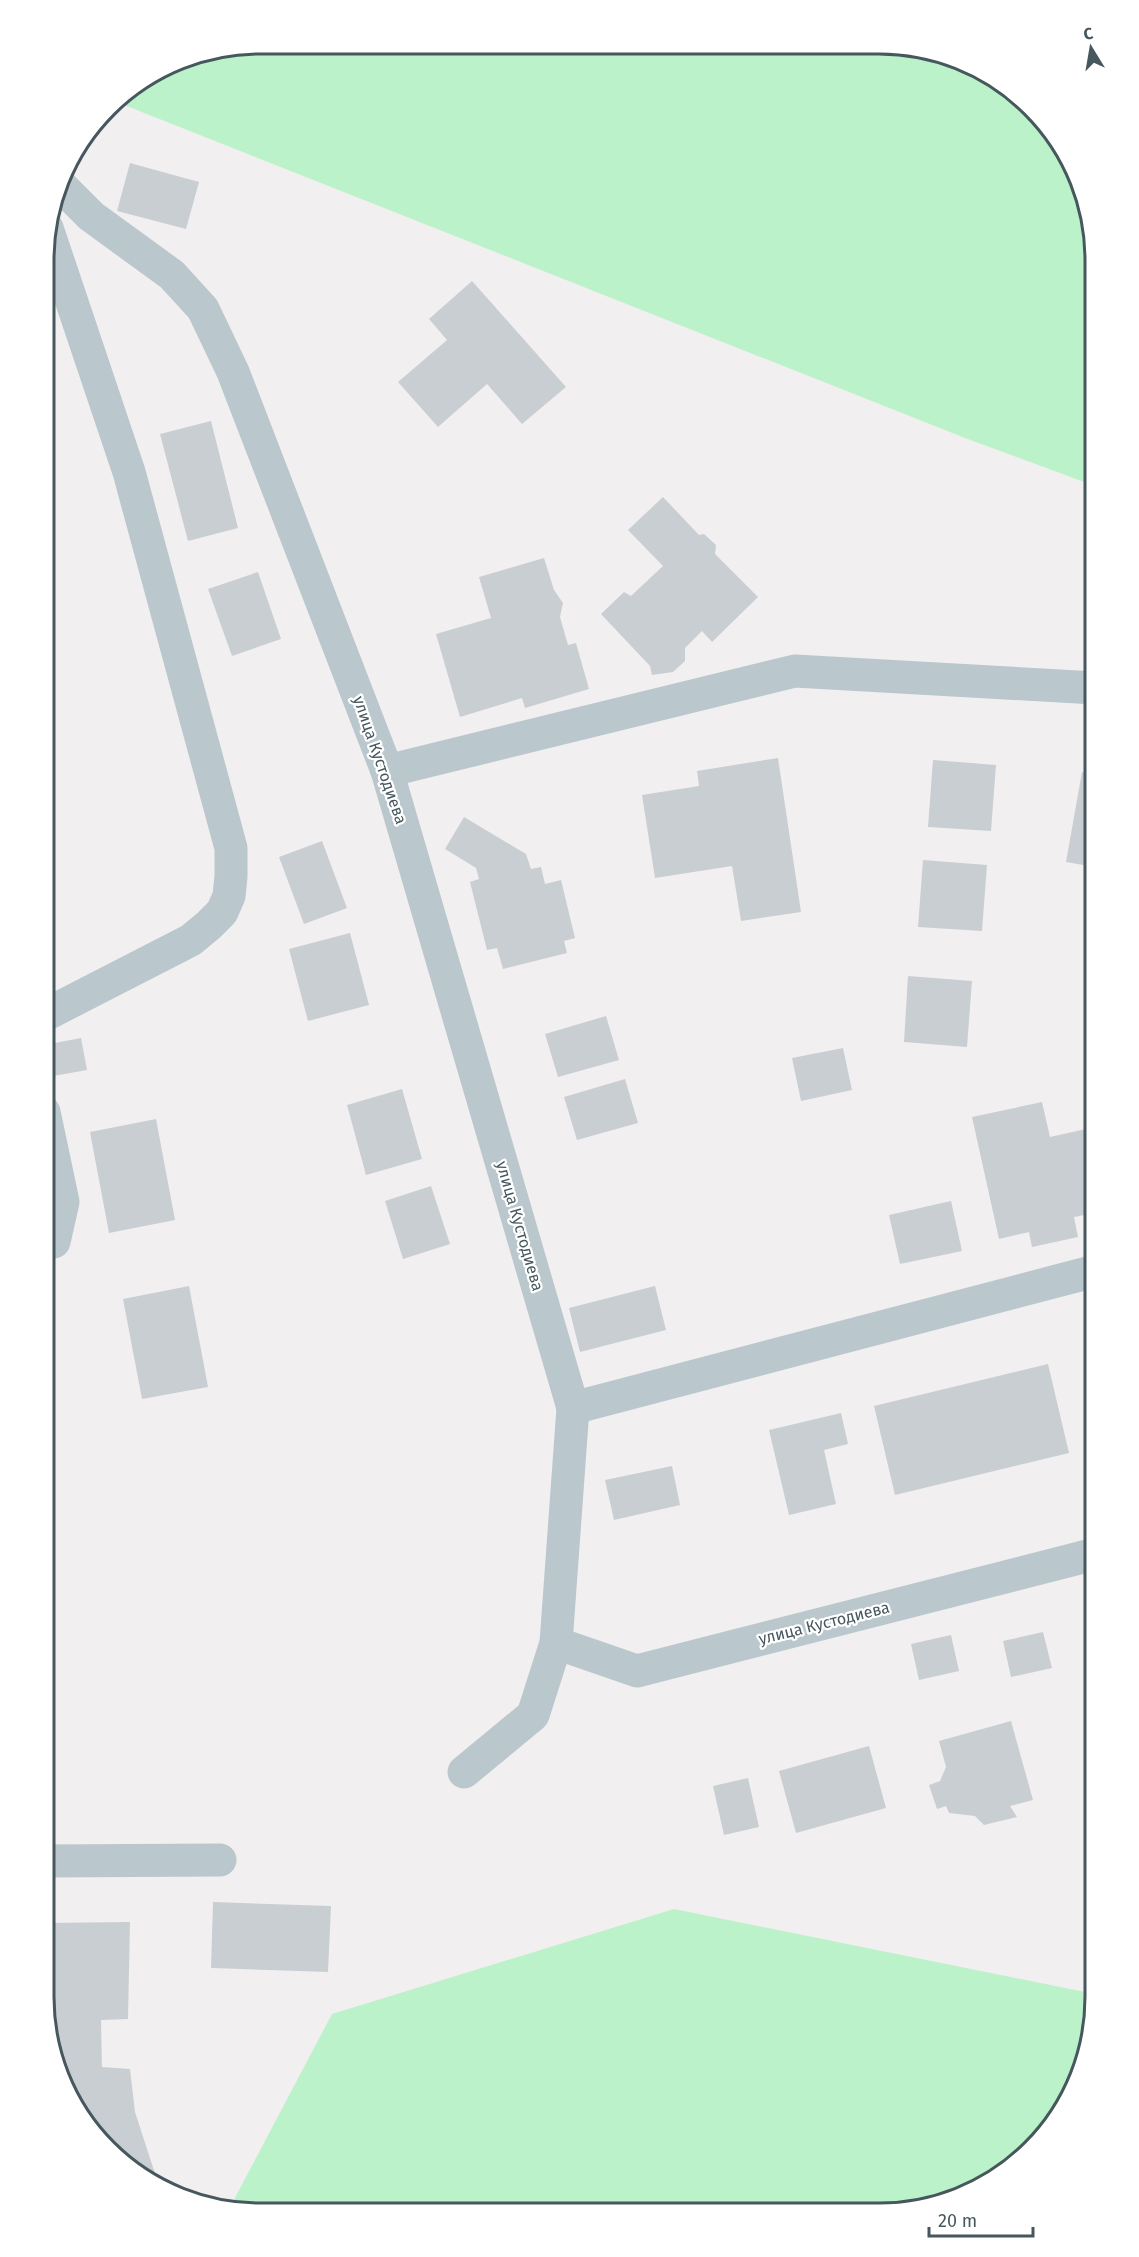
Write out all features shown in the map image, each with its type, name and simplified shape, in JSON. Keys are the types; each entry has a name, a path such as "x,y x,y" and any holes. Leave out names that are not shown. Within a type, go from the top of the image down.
{"lane":[{"name":"улица Кустодиева","path":"66,191 91,216 172,275 203,309 233,372 387,771 573,1408 556,1643 532,1715 464,1772"},
{"path":"54,252 129,472 231,848 231,876 229,896 222,912 191,940 54,1010"},
{"path":"387,771 795,672 1085,687"},
{"path":"54,1159 63,1202 54,1242"},
{"path":"573,1408 1085,1274"},
{"name":"улица Кустодиева","path":"556,1643 637,1671 1085,1557"},
{"path":"54,1861 219,1860"}],"green space":[{"path":"247,54 879,54 919,58 945,65 970,75 1015,105 1034,124 1050,146 1064,169 1078,207 1085,260 1085,482 965,438 124,105 157,82 181,70 207,61"},
{"path":"674,1909 1085,1992 1081,2037 1074,2063 1064,2088 1042,2122 1025,2143 982,2175 945,2192 919,2199 892,2203 260,2203 233,2201 332,2014"}],"building":[{"path":"130,163 199,182 186,229 117,211"},
{"path":"472,281 566,387 522,424 487,384 438,427 398,382 447,340 429,319"},
{"path":"211,421 238,528 188,541 160,434"},
{"path":"663,497 699,535 704,534 716,545 715,554 758,597 712,642 702,631 685,648 685,661 673,672 652,675 650,666 601,614 624,592 631,596 663,566 628,530"},
{"path":"544,558 554,590 563,603 560,617 568,645 576,643 589,689 525,708 522,698 460,717 436,634 491,618 479,577"},
{"path":"258,572 281,639 232,656 208,589"},
{"path":"778,758 801,912 741,921 732,866 655,878 642,795 699,786 697,771"},
{"path":"933,760 996,765 991,831 928,827"},
{"path":"1082,772 1085,773 1085,865 1066,862"},
{"path":"464,817 526,854 531,869 541,867 545,884 561,880 575,938 564,941 567,953 503,969 497,948 487,950 470,882 479,879 476,868 445,849"},
{"path":"322,841 347,908 304,924 279,857"},
{"path":"923,860 987,865 982,931 918,927"},
{"path":"350,933 369,1005 308,1021 289,949"},
{"path":"908,976 972,981 967,1047 904,1042"},
{"path":"606,1016 619,1060 558,1077 545,1034"},
{"path":"81,1038 87,1070 54,1076 54,1043"},
{"path":"843,1048 852,1090 801,1101 792,1058"},
{"path":"625,1079 638,1123 577,1140 564,1097"},
{"path":"402,1089 422,1159 366,1175 347,1105"},
{"path":"1042,1102 1050,1137 1085,1129 1085,1215 1074,1217 1078,1237 1032,1247 1029,1232 999,1239 972,1117"},
{"path":"156,1119 175,1220 109,1233 90,1132"},
{"path":"431,1186 450,1244 403,1259 385,1201"},
{"path":"951,1201 962,1251 900,1264 889,1215"},
{"path":"189,1286 208,1387 142,1399 123,1299"},
{"path":"655,1286 666,1330 580,1352 569,1308"},
{"path":"1048,1364 1069,1453 895,1495 874,1406"},
{"path":"841,1413 848,1444 824,1450 836,1504 789,1515 769,1430"},
{"path":"672,1466 680,1505 614,1520 605,1480"},
{"path":"1043,1632 1052,1668 1011,1677 1003,1641"},
{"path":"951,1635 959,1671 919,1680 911,1644"},
{"path":"1011,1721 1033,1800 1010,1806 1017,1817 984,1825 975,1816 949,1813 946,1806 937,1809 929,1785 940,1781 946,1767 939,1741"},
{"path":"869,1746 886,1808 796,1833 779,1771"},
{"path":"748,1778 759,1827 724,1835 713,1786"},
{"path":"213,1902 331,1906 328,1972 211,1968"},
{"path":"130,1922 128,2019 101,2020 102,2067 130,2069 135,2112 155,2174 114,2143 89,2111 75,2088 58,2037 54,2010 54,1923"}]}
